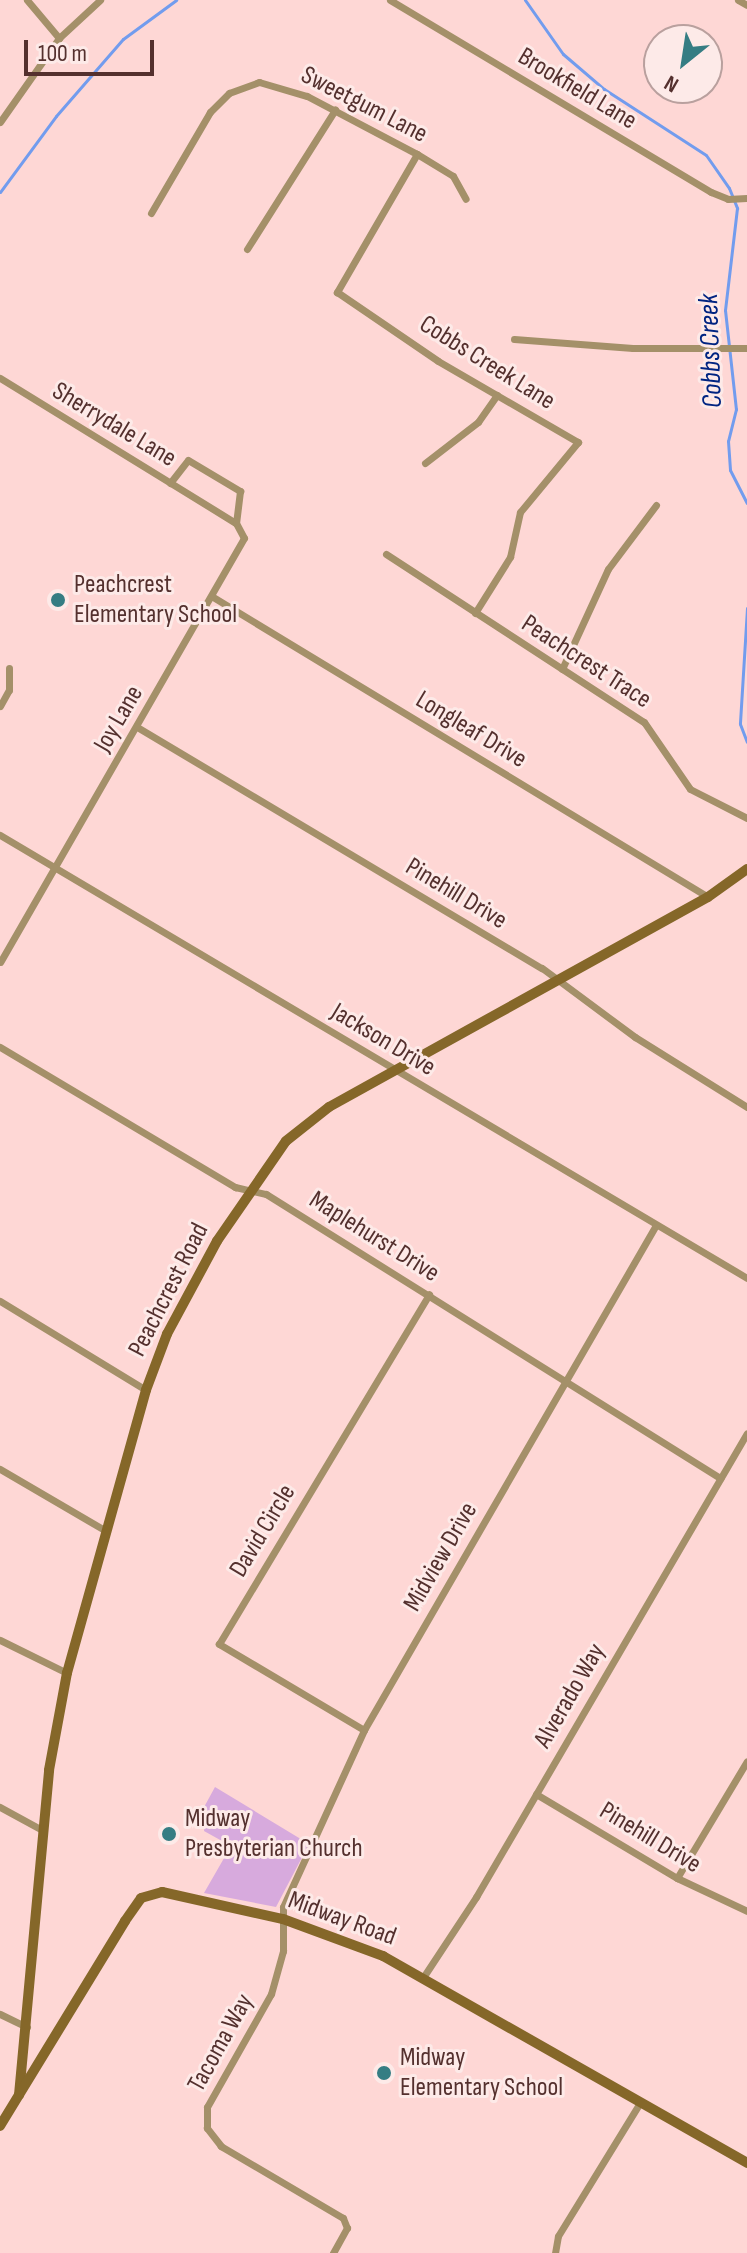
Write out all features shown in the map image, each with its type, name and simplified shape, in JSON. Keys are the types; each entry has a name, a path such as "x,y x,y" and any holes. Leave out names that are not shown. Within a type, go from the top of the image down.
{"street":[{"path":"27,0 59,38"},
{"path":"0,122 59,38 100,0"},
{"name":"Brookfield Lane","path":"390,0 711,192 728,199 747,198"},
{"path":"738,0 747,5"},
{"name":"Sweetgum Lane","path":"151,213 210,112 229,93 250,83 269,82 335,110 417,154 453,176 466,199"},
{"path":"247,249 335,110"},
{"name":"Cobbs Creek Lane","path":"417,154 337,292 497,395 578,442 520,512 510,557 475,613"},
{"path":"514,339 633,348 747,348"},
{"name":"Sherrydale Lane","path":"0,378 236,523"},
{"path":"425,463 478,422 497,395"},
{"name":"Joy Lane","path":"0,962 242,546 244,534 236,523 240,491 188,460 170,483"},
{"path":"562,669 608,569 656,505"},
{"name":"Peachcrest Trace","path":"386,554 644,722 701,798 747,818"},
{"name":"Longleaf Drive","path":"213,597 708,897"},
{"path":"0,706 9,690 9,668"},
{"name":"Pinehill Drive","path":"137,727 558,982 747,1107"},
{"name":"Jackson Drive","path":"0,835 747,1278"},
{"name":"Peachcrest Road","path":"19,2095 42,1830 67,1673 146,1390 170,1328 248,1190 286,1141 313,1119 394,1070 708,897 747,869"},
{"name":"Maplehurst Drive","path":"0,1047 235,1187 266,1194 720,1478"},
{"name":"Midview Drive","path":"283,1919 283,1907 364,1730 656,1225"},
{"name":"David Circle","path":"364,1730 219,1644 429,1294"},
{"path":"0,1301 146,1390"},
{"name":"Alverado Way","path":"424,1976 536,1794 747,1433"},
{"path":"0,1469 106,1531"},
{"path":"0,1640 67,1673"},
{"path":"677,1878 747,1761"},
{"name":"Pinehill Drive","path":"536,1794 677,1878 747,1911"},
{"path":"0,1807 42,1830"},
{"name":"Midway Road","path":"0,2126 141,1898 162,1892 329,1932 424,1976 747,2163"},
{"name":"Tacoma Way","path":"283,1919 278,1975 207,2107 207,2128 221,2146 343,2218 347,2228 333,2253"},
{"path":"0,2014 27,2027"},
{"path":"555,2253 558,2236 641,2101"}],"shaded area":[{"path":"215,1787 309,1844 276,1907 204,1893 231,1846 204,1831 207,1812 203,1809"}],"waterway":[{"path":"0,192 56,116 123,39 176,0"},
{"name":"Cobbs Creek","path":"525,0 563,54 604,89 706,155 729,188 737,208 725,310 736,409 728,441 730,470 747,503"},
{"name":"Cobbs Creek","path":"747,608 740,724 747,742"}],"place":[{"name":"Peachcrest Elementary School","path":"58,600"},
{"name":"Midway Presbyterian Church","path":"169,1834"},
{"name":"Midway Elementary School","path":"384,2073"}]}
